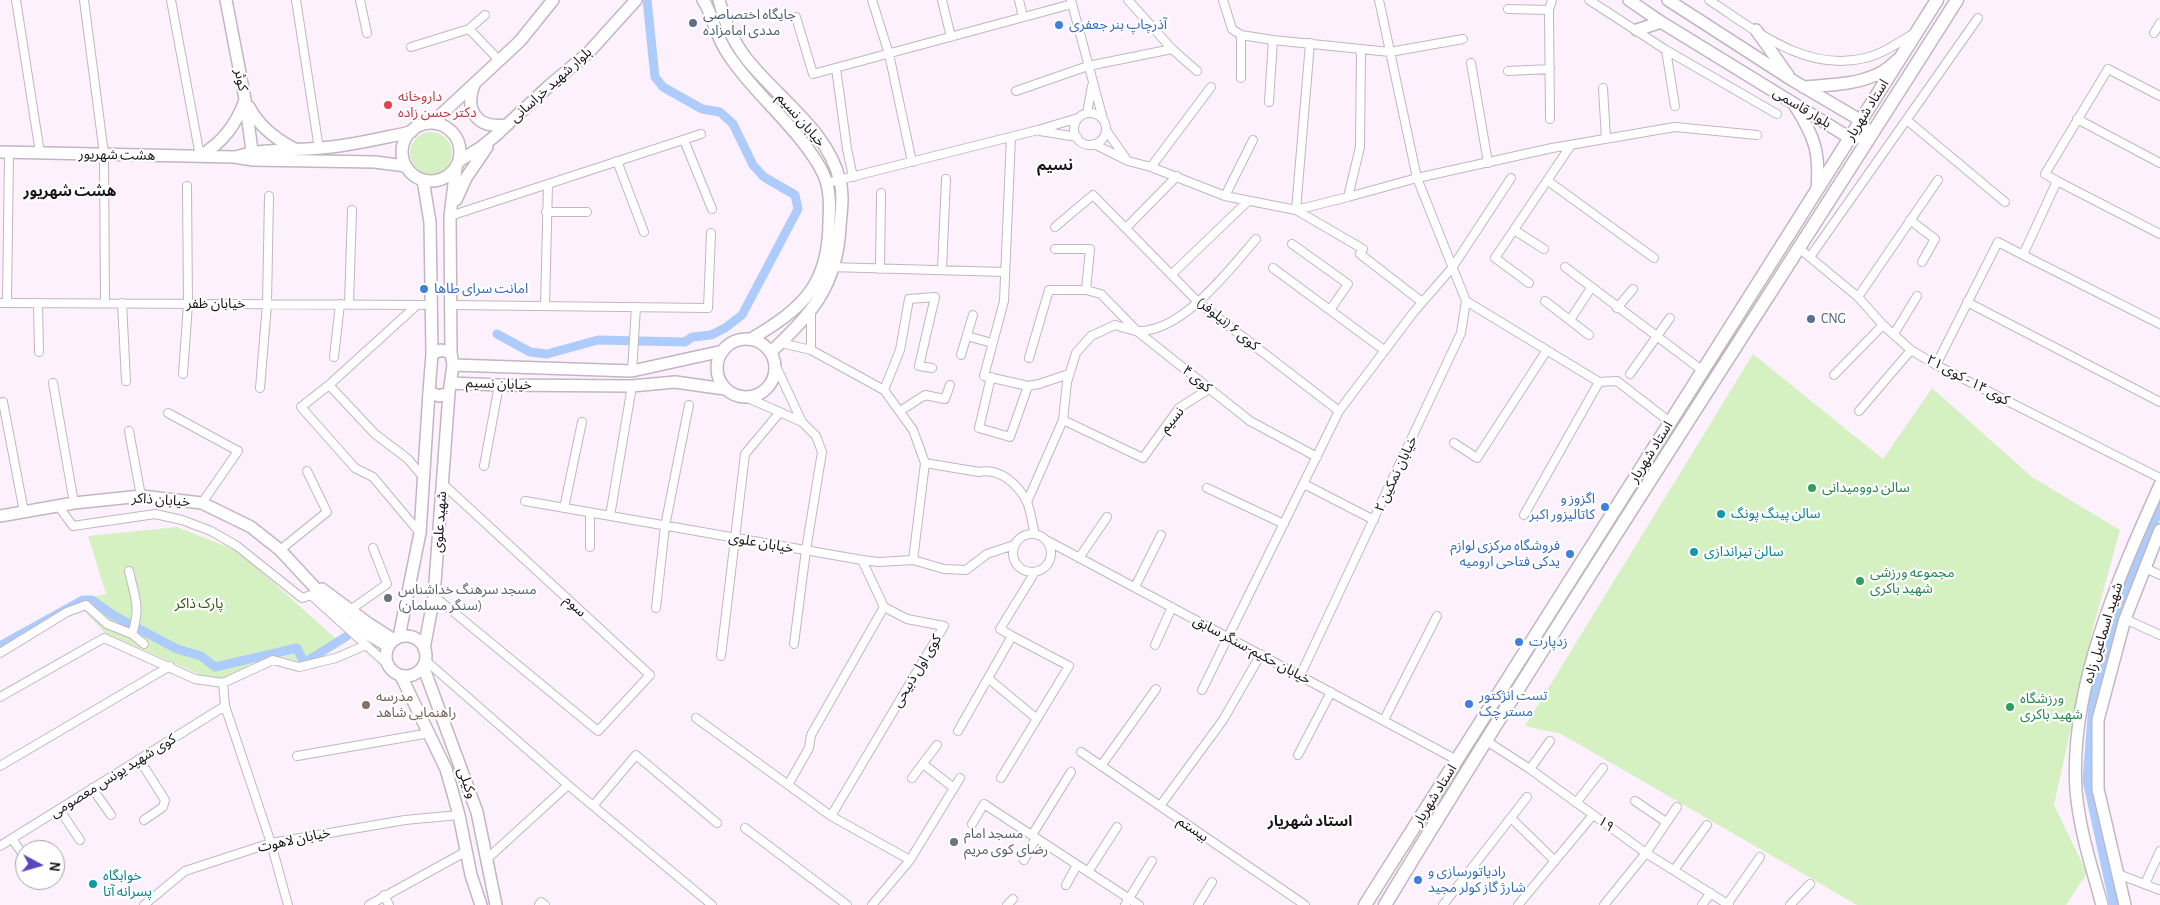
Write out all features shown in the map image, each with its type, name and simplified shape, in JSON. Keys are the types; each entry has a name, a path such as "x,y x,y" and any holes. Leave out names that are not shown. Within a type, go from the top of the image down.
{"main road":[{"name":"کوثر","path":"226,0 245,99 253,156"},
{"path":"457,164 451,173 438,180 423,180 416,177 406,166 403,152 407,137 418,127 432,123 474,84 520,41 554,0"},
{"name":"بلوار شهید خراسانی","path":"457,164 495,136 589,52 636,0"},
{"name":"خیابان نسیم","path":"719,0 732,38 758,73 817,136 830,154 840,180 842,194 840,236 835,268 811,312 771,352"},
{"name":"بلوار قاسمی","path":"1629,0 1661,22 1850,138"},
{"name":"بلوار قاسمی","path":"1668,0 1803,87 1860,120 1871,136"},
{"name":"استاد شهریار","path":"1366,905 1937,0"},
{"name":"استاد شهریار","path":"1385,905 1485,740 1800,249 1957,0"},
{"name":"خیابان نسیم","path":"705,3 718,36 735,64 788,125 816,161 828,183 830,199 829,233 820,276 807,297 784,319 751,339"},
{"path":"1637,30 1661,22"},
{"path":"1756,30 1792,80"},
{"path":"1803,87 1839,84 1879,74 1901,57"},
{"path":"474,84 470,101 476,116 484,123 495,126 506,125"},
{"path":"200,156 213,148 231,129 238,118 245,99"},
{"path":"245,99 253,115 264,129 279,140 295,148"},
{"path":"1792,103 1807,125 1814,142 1819,164 1817,191"},
{"path":"432,123 446,128 457,139 459,146 450,216 452,359"},
{"name":"هشت شهریور","path":"253,156 295,148 319,148 355,144 411,132"},
{"path":"450,216 466,178 495,136"},
{"path":"1850,138 1871,136"},
{"name":"هشت شهریور","path":"5,152 253,156 375,162 406,166"},
{"path":"423,180 430,222 433,305 432,354"},
{"path":"740,339 751,339 763,344 771,352 776,364 775,376 769,387 760,395 748,398 735,396 725,389 719,380 718,360 722,351 730,343 740,339"},
{"name":"خیابان نسیم","path":"432,354 441,350 452,359 632,371 722,351"},
{"name":"شهید علوی","path":"394,641 404,620 420,533 432,354"},
{"name":"شهید علوی","path":"424,658 434,596 452,359"},
{"name":"خیابان نسیم","path":"430,392 439,396 450,388 499,385 632,386 659,382 675,382 725,389"},
{"name":"شهید اسماعیل زاده","path":"2102,905 2084,834 2076,790 2078,733 2096,649 2119,580 2160,485"},
{"name":"خیابان ذاکر","path":"0,516 74,503 141,496 202,503 251,527 280,550 346,622 394,641"},
{"name":"شهید اسماعیل زاده","path":"2125,905 2098,789 2098,720 2125,619 2160,530"},
{"name":"خیابان ذاکر","path":"299,572 394,641"},
{"path":"2119,580 2138,587"},
{"path":"369,624 381,628 393,627 404,620"},
{"path":"1538,631 1550,639"},
{"path":"405,636 417,640 424,658 414,675 401,676 395,674 387,664 386,658 394,641 405,636"},
{"path":"1524,653 1536,661"},
{"name":"وکیلی","path":"424,658 477,812 488,858 496,905"},
{"name":"وکیلی","path":"401,676 446,769 459,815 465,852 480,905"}],"street":[{"path":"16,0 40,153"},
{"path":"84,0 104,154 106,303"},
{"path":"171,0 200,156"},
{"path":"296,0 319,148"},
{"path":"360,0 367,32"},
{"path":"872,0 889,54 912,162"},
{"path":"942,0 951,36"},
{"path":"1019,0 1023,17"},
{"path":"1128,0 1172,49 1197,71"},
{"path":"1223,0 1232,28 1241,35 1390,52 1463,39"},
{"path":"1379,0 1417,178 1466,301 1599,382 1617,381 1670,422"},
{"path":"1550,119 1549,10 1552,0"},
{"path":"1589,0 1666,50 1777,114"},
{"path":"1709,0 1789,50 1812,58 1839,62 1866,58 1889,48 1917,32"},
{"path":"796,17 813,74 1023,17 1071,2 1106,130 1128,161"},
{"path":"1508,9 1549,10"},
{"path":"411,47 469,29 485,15"},
{"path":"1810,257 1908,121 1978,18"},
{"path":"2154,34 2160,23"},
{"path":"469,29 499,60"},
{"path":"1241,35 1241,78"},
{"path":"1269,102 1273,40"},
{"path":"1296,210 1310,43"},
{"path":"1016,91 1088,66 1172,49"},
{"path":"1348,197 1360,147 1361,49"},
{"path":"1666,50 1675,106"},
{"path":"1471,63 1488,163"},
{"path":"836,68 847,148 854,177"},
{"path":"2160,96 2108,69 2045,174 2160,234"},
{"path":"1508,71 1550,70"},
{"path":"1087,113 1093,84"},
{"path":"1151,167 1211,87"},
{"path":"1603,88 1606,139"},
{"path":"828,183 1038,130 1078,118 1087,113 1096,114 1104,119"},
{"path":"1078,118 1074,128 1077,137 1084,144 1094,144 1128,161 1176,176 1225,196 1247,202 1296,210 1362,252 1422,302"},
{"path":"2077,119 2160,163"},
{"path":"1908,121 2004,202"},
{"path":"1296,210 1417,178 1571,145 1675,127 1757,136"},
{"path":"1038,130 1077,137"},
{"path":"1094,144 1103,139 1106,130"},
{"path":"450,216 701,134"},
{"path":"1011,137 1004,301 984,376 1028,386 1069,374"},
{"path":"684,140 712,210"},
{"path":"1225,196 1253,140"},
{"path":"1529,283 1495,258 1571,145"},
{"path":"3,303 5,152"},
{"path":"617,161 644,232"},
{"path":"1126,228 1176,176"},
{"path":"1202,690 1338,411 1422,302 1452,268 1511,178"},
{"path":"942,270 946,179"},
{"path":"1858,296 1938,180"},
{"path":"1548,181 1654,258"},
{"path":"2023,255 2058,181"},
{"path":"545,306 548,184"},
{"path":"183,374 188,304 187,186"},
{"path":"880,269 881,193"},
{"name":"کوی ۶ (نیلوفر)","path":"1054,227 1093,195 1199,303 1338,411"},
{"path":"260,388 267,304 269,196"},
{"path":"1172,274 1247,202"},
{"path":"349,304 352,210"},
{"path":"546,212 587,212"},
{"path":"1910,220 1935,239 1922,262"},
{"path":"1514,230 1544,249"},
{"path":"451,305 708,308 711,233"},
{"path":"1027,502 1063,420 1067,382 1076,353 1092,336 1115,325 1137,331 1161,327 1199,303 1256,239"},
{"path":"1936,365 1998,242 2160,324"},
{"path":"1292,244 1348,284 1330,310"},
{"path":"1029,358 1050,290 1086,290 1090,249 1055,249"},
{"name":"کوی ۱۴ - کوی ۲۱","path":"1800,249 1858,296 1883,324 1911,350 1936,365 2160,478"},
{"path":"823,266 835,268 1004,272"},
{"path":"1565,267 1703,371"},
{"path":"1273,268 1384,350"},
{"path":"1570,320 1591,288"},
{"path":"1617,308 1633,289"},
{"name":"کوی ۴","path":"1086,290 1100,294 1137,331 1250,421 1317,457"},
{"path":"884,390 900,350 910,299 935,296 919,366 932,368"},
{"path":"1894,334 1917,296"},
{"name":"خیابان نمکین ۲","path":"1300,676 1461,333 1466,301"},
{"path":"1545,301 1589,335"},
{"path":"1967,302 2160,402"},
{"name":"خیابان ظفر","path":"3,303 433,305"},
{"path":"38,303 39,352"},
{"path":"122,303 126,381"},
{"path":"334,357 340,304"},
{"path":"417,305 301,408 355,468 373,477 420,533"},
{"path":"632,371 636,307"},
{"path":"811,312 811,350"},
{"path":"961,355 973,315"},
{"path":"1630,374 1670,318"},
{"path":"1834,375 1883,324"},
{"path":"967,336 992,343"},
{"path":"781,343 811,350 884,390 913,430 925,463 913,560"},
{"path":"1454,443 1477,458 1547,350"},
{"path":"1858,411 1911,350"},
{"path":"776,364 802,422"},
{"path":"991,378 979,428 1010,437 1028,386"},
{"path":"1524,515 1599,382"},
{"path":"53,383 74,503"},
{"path":"329,385 375,434 408,459 423,477"},
{"path":"484,466 499,385"},
{"path":"900,412 925,395 945,398 950,385"},
{"path":"610,516 632,386"},
{"name":"نسیم","path":"1063,420 1143,458 1179,408 1209,389"},
{"path":"748,398 802,422 816,436 822,452 806,550 794,644"},
{"path":"3,402 24,512"},
{"path":"656,608 665,526 689,405"},
{"path":"721,656 745,454 780,412"},
{"path":"168,413 238,451 202,503"},
{"path":"564,508 582,422"},
{"path":"129,430 141,496"},
{"path":"925,463 979,472 996,472 1011,482 1027,502 1035,534"},
{"path":"280,550 327,512 307,471"},
{"name":"سوم","path":"434,596 598,731 650,675 443,484"},
{"path":"1304,484 1374,520"},
{"path":"1207,488 1284,524"},
{"name":"خیابان علوی","path":"525,501 862,560 879,562 913,560 944,569 966,570 987,554 1014,546"},
{"path":"59,507 73,526 155,514 170,516 212,531 237,546 302,598 311,595 387,664"},
{"path":"590,513 590,547"},
{"path":"1079,558 1107,517"},
{"path":"1001,778 1069,666 1000,629 1036,572 1047,565 1050,559 1051,552 1046,540 1035,534 1022,536 1014,546 1013,557 1019,567 1030,572 1036,572"},
{"path":"1134,587 1161,536"},
{"name":"خیابان حکیم-سنگر سابق","path":"1046,540 1457,760"},
{"path":"350,610 387,584 373,548"},
{"path":"788,785 809,748 811,735 884,607 862,560"},
{"path":"2144,568 2160,575"},
{"path":"129,571 138,610 138,617 132,634"},
{"path":"0,653 67,612 86,605 107,624 132,634 144,644"},
{"name":"کوی اول ذبیحی","path":"831,816 944,626 907,619 884,607"},
{"path":"1155,646 1172,607"},
{"path":"1384,720 1437,616"},
{"path":"2125,619 2160,635"},
{"path":"958,731 1012,636"},
{"path":"0,697 104,638 170,666 195,679 223,683 273,660 299,667 336,658 366,645"},
{"path":"1160,806 1223,720 1260,654"},
{"path":"424,658 568,785 712,905"},
{"path":"0,766 170,666"},
{"path":"988,679 1037,719"},
{"path":"223,683 225,706 271,843 288,905"},
{"path":"1101,766 1156,689"},
{"path":"1298,755 1331,692"},
{"name":"کوی شهید یونس معصومی","path":"0,846 225,706"},
{"path":"696,718 831,816 910,860"},
{"path":"297,756 430,733"},
{"name":"۱۹","path":"1485,740 1530,769 1646,853 1729,904"},
{"path":"1530,769 1550,741"},
{"path":"912,778 937,745"},
{"name":"بیستم","path":"1081,752 1304,905"},
{"path":"593,806 636,755 717,822"},
{"path":"139,760 165,800 163,807 144,820"},
{"path":"923,764 954,788"},
{"path":"1576,803 1603,768"},
{"path":"1024,860 1034,836 1071,772"},
{"path":"874,904 910,860 960,778"},
{"path":"488,858 568,785"},
{"path":"92,788 111,815"},
{"path":"1443,905 1527,797"},
{"path":"1635,800 1666,822"},
{"path":"972,824 984,804 1077,864 1127,902 1140,905"},
{"path":"1604,905 1646,853 1677,807"},
{"path":"59,809 80,840"},
{"name":"خیابان لاهوت","path":"144,905 185,871 271,843 405,820 459,815"},
{"path":"1518,905 1594,815"},
{"path":"1511,818 1555,861"},
{"path":"1674,870 1707,825"},
{"path":"1088,872 1117,827"},
{"path":"745,828 847,905"},
{"path":"12,839 15,843"},
{"path":"2144,884 2160,851"},
{"path":"369,905 384,895 465,852"},
{"path":"1729,904 1760,857"},
{"path":"1127,902 1152,861"},
{"path":"1066,885 1077,864"},
{"path":"2118,874 2160,890"},
{"path":"1198,905 1212,882"},
{"path":"1790,905 1810,884"},
{"path":"1702,905 1711,893"},
{"path":"384,895 389,905"},
{"path":"539,905 541,902 545,905"}],"green space":[{"path":"431,132 446,138 452,153 446,168 431,174 416,168 410,153 416,138"},
{"name":"مجموعه ورزشی شهید باکری","path":"1753,354 1883,459 1932,388 2032,477 2120,530 2092,632 2054,805 2087,873 2066,905 1857,905 1561,734 1525,726"},
{"name":"پارک ذاکر","path":"177,527 238,551 342,644 323,656 301,662 276,655 265,656 225,679 210,679 105,633 75,601 106,594 88,536"}],"waterway":[{"path":"497,334 530,352 547,354 598,340 685,342 692,337 711,335 725,328 742,315 798,209 795,195 764,177 753,165 733,124 720,112 702,109 663,87 655,77 647,0"},
{"path":"2114,905 2087,780 2094,691 2116,618 2160,507"},
{"path":"0,646 83,600 92,600 113,615 177,649 201,656 215,667 297,648 304,663 347,636"}],"place":[{"name":"جایگاه اختصاصی مددی امامزاده","path":"693,23"},
{"name":"آذرچاپ بنر جعفری","path":"1059,25"},
{"name":"داروخانه دکتر حسن زاده","path":"388,105"},
{"name":"امانت سرای طاها","path":"424,289"},
{"name":"CNG","path":"1811,319"},
{"name":"سالن دوومیدانی","path":"1812,488"},
{"name":"اگزوز و کاتالیزور اکبر","path":"1605,507"},
{"name":"سالن پینگ پونگ","path":"1721,514"},
{"name":"سالن تیراندازی","path":"1694,552"},
{"name":"فروشگاه مرکزی لوازم یدکی فتاحی ارومیه","path":"1570,554"},
{"name":"مجموعه ورزشی شهید باکری","path":"1860,581"},
{"name":"مسجد سرهنگ خداشناس (سنگر مسلمان)","path":"388,598"},
{"name":"زدپارت","path":"1519,642"},
{"name":"تست انژکتور مستر چک","path":"1469,704"},
{"name":"مدرسه راهنمایی شاهد","path":"366,705"},
{"name":"ورزشگاه شهید باکری","path":"2010,707"},
{"name":"مسجد امام رضای کوی مریم","path":"954,842"},
{"name":"رادیاتورسازی و شارژ گاز کولر مجید","path":"1418,880"},
{"name":"خوابگاه پسرانه آتا","path":"93,884"}],"district":[{"name":"نسیم","path":"1055,165"},
{"name":"هشت شهریور","path":"70,191"},
{"name":"استاد شهریار","path":"1310,821"}]}
